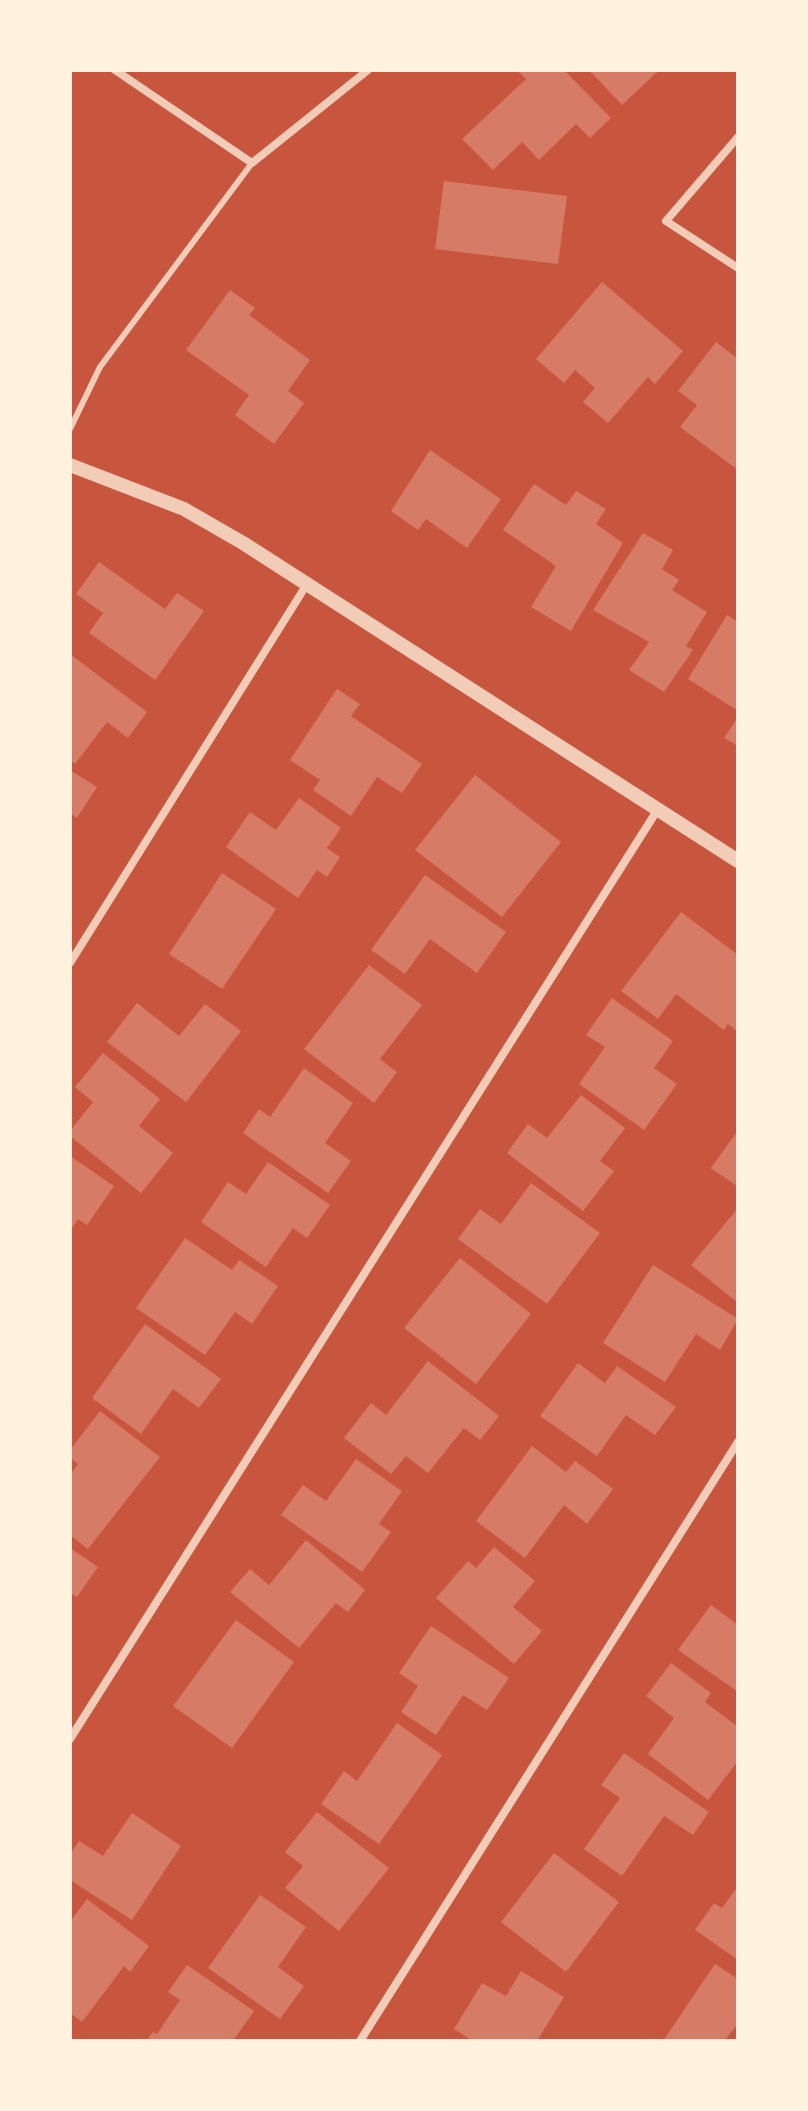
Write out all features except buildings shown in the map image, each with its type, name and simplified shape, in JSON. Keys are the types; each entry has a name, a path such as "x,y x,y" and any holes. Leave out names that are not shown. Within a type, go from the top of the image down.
{"street":[{"path":"115,70 252,163 368,70"},
{"path":"738,137 666,221 738,268"},
{"path":"70,465 184,509 307,584 738,861"},
{"path":"70,963 307,584"},
{"path":"70,1739 658,809"},
{"path":"360,2041 738,1442"}],"lane":[{"path":"70,429 100,367 252,163"}]}
